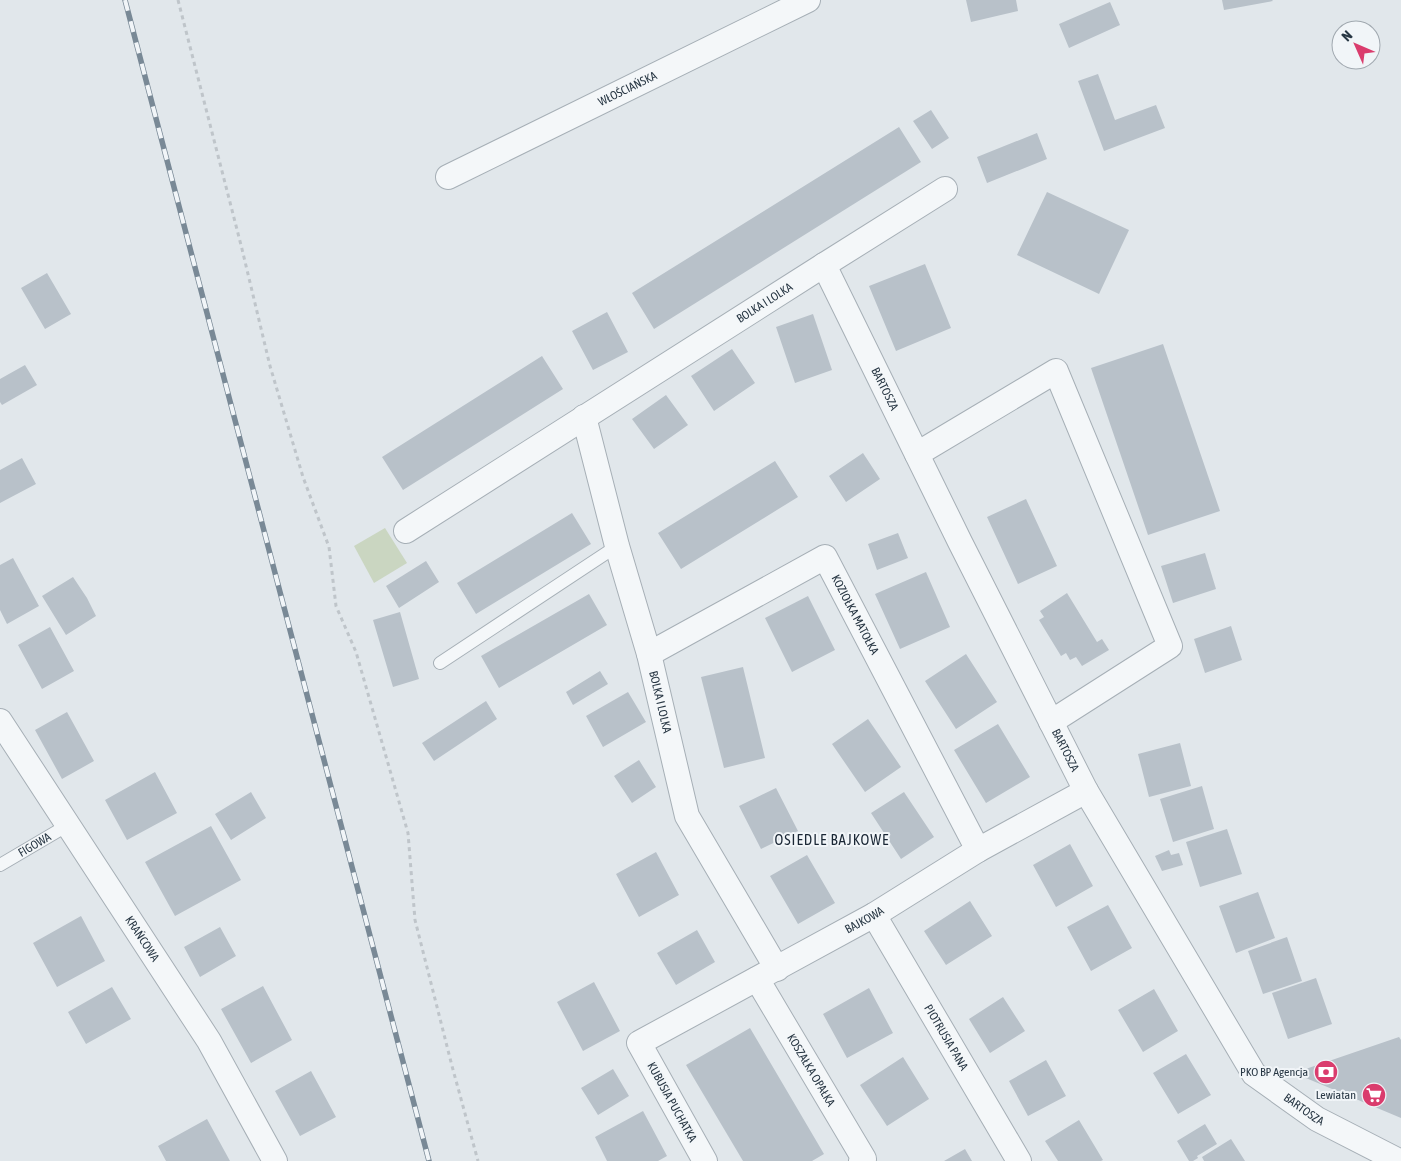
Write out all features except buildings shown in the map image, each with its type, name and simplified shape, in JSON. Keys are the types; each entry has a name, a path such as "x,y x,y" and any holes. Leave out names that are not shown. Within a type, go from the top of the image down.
{"street":[{"name":"WŁOŚCIAŃSKA","path":"448,177 808,0"},
{"name":"BOLKA I LOLKA","path":"406,530 945,189"},
{"name":"BARTOSZA","path":"824,265 1086,791 1254,1074 1317,1119 1399,1161"},
{"path":"917,454 1056,371 1170,646 1051,722"},
{"name":"BOLKA I LOLKA","path":"584,417 617,546 649,654 688,816 767,974"},
{"name":"KOZIOŁKA MATOŁKA","path":"649,654 825,557 978,850"},
{"name":"KRAŃCOWA","path":"0,721 209,1041 275,1161"},
{"name":"BAJKOWA","path":"639,1043 874,916 978,850 1086,791"},
{"name":"PIOTRUSIA PANA","path":"874,916 1019,1161"},
{"name":"KOSZAŁKA OPAŁKA","path":"767,974 864,1159 861,1161"},
{"name":"KUBUSIA PUCHATKA","path":"639,1043 705,1161"}],"lane":[{"path":"440,662 617,546"},
{"name":"FIGOWA","path":"0,865 68,825"}],"path":[{"path":"178,0 270,366 303,478 329,547 336,606 356,652 408,833 415,920 478,1161"}],"green space":[{"path":"385,528 407,563 374,583 354,546"}],"railway":[{"path":"125,0 429,1161"}],"place":[{"name":"PKO BP Agencja","path":"1326,1072"},
{"name":"Lewiatan","path":"1374,1095"}],"district":[{"name":"OSIEDLE BAJKOWE","path":"832,840"}]}
